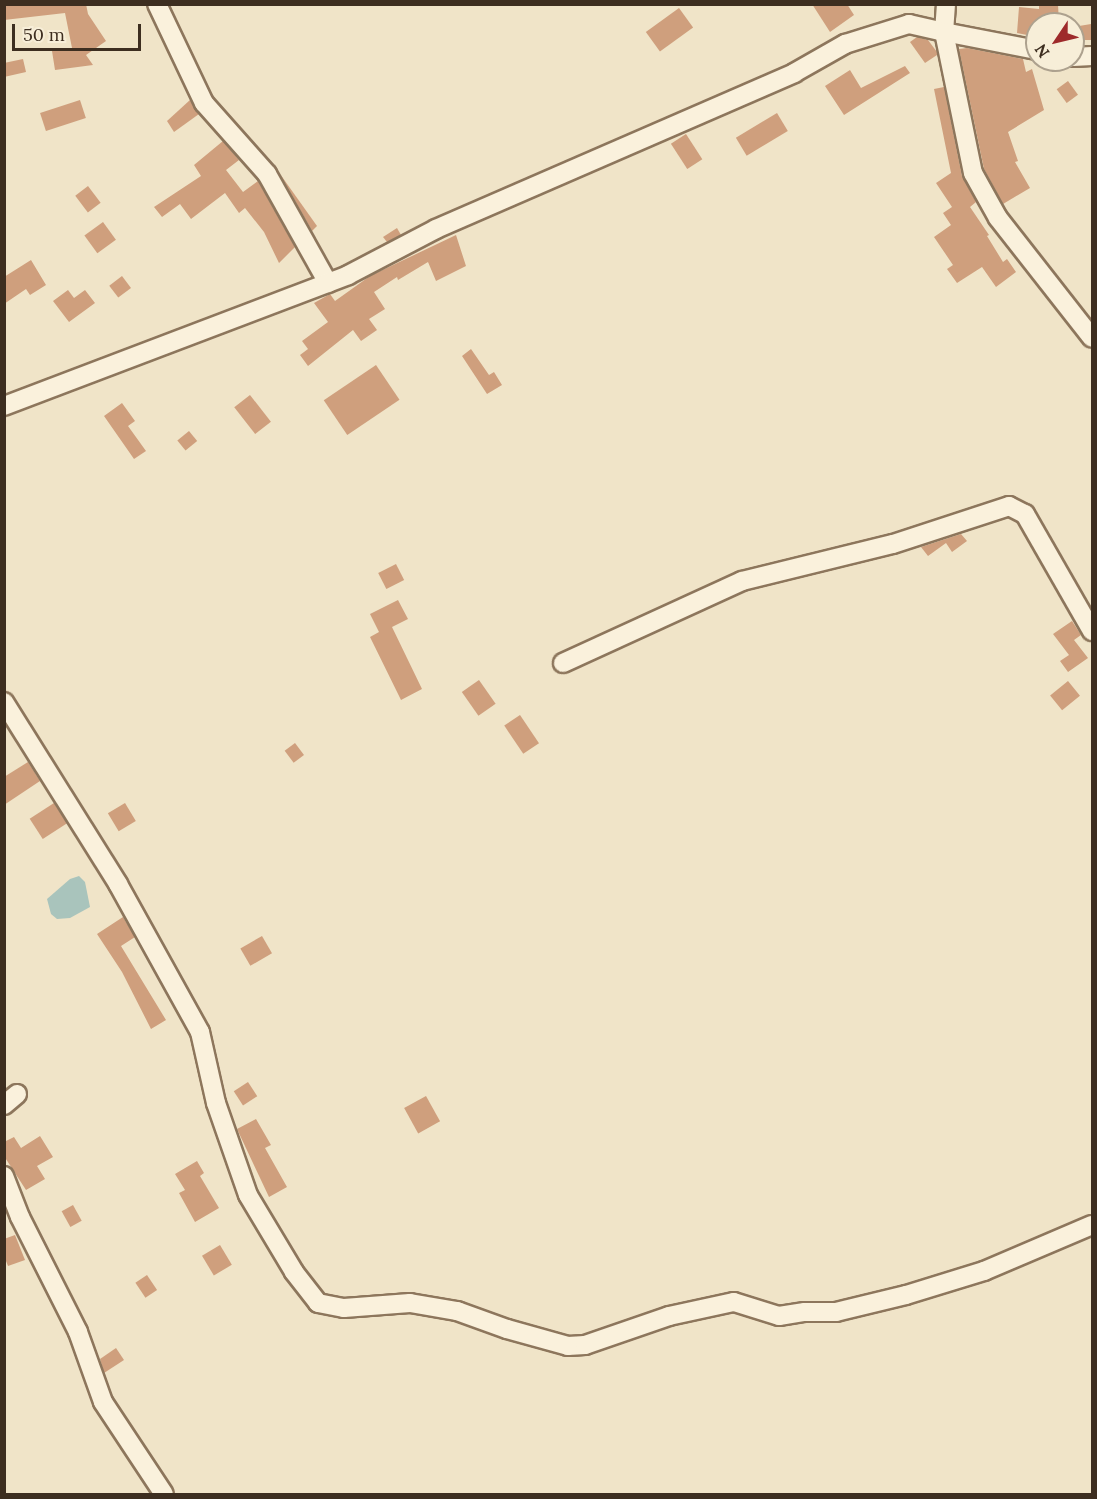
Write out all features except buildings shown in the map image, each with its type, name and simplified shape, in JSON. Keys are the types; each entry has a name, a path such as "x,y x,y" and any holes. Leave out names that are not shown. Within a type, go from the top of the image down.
{"street":[{"path":"157,4 204,103 267,174 328,283"},
{"path":"946,4 944,32 973,173 998,218 1092,338"},
{"path":"4,406 348,275 436,229 794,73 845,44 909,24 1025,48"},
{"path":"564,663 742,581 893,544 1009,506 1025,514 1092,632"},
{"path":"4,702 118,884 196,1023 216,1103 248,1195 294,1272 318,1304 344,1308 410,1303 457,1311 507,1329 568,1346 585,1345 669,1316 735,1302 778,1316 805,1312 836,1312 906,1295 984,1270 1092,1225"},
{"path":"6,1187 78,1332 103,1402 164,1494"}],"water":[{"path":"79,876 85,882 90,907 70,918 57,919 51,914 47,899 70,879"}]}
